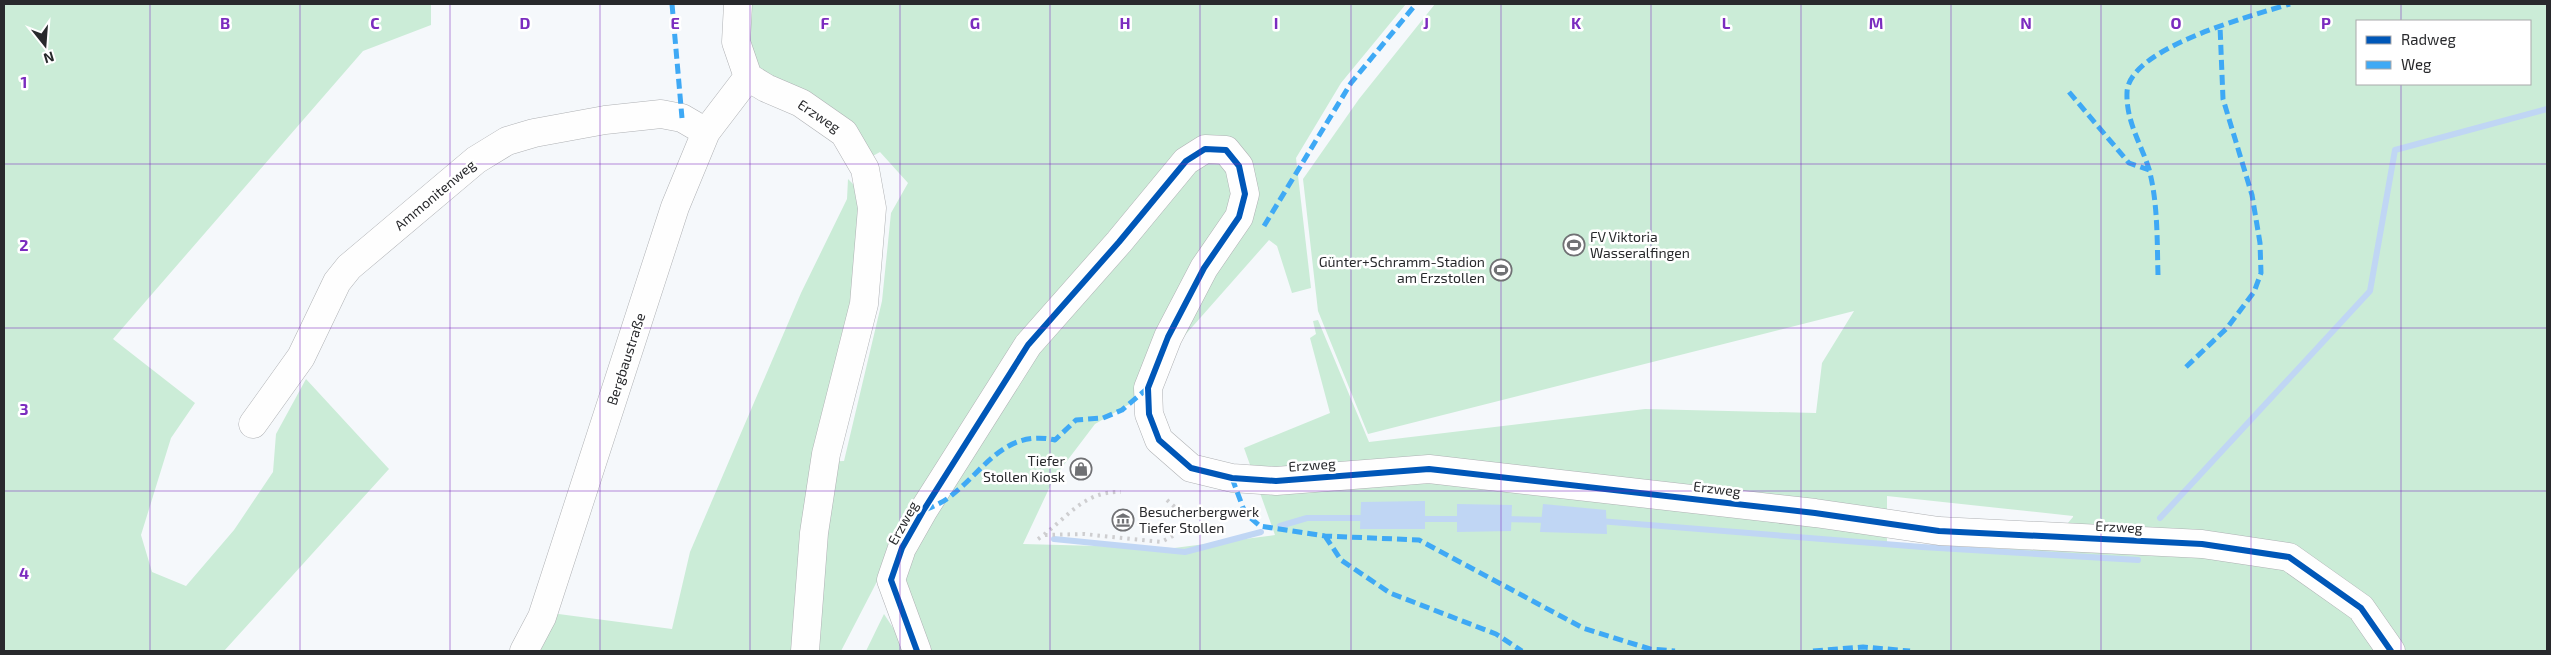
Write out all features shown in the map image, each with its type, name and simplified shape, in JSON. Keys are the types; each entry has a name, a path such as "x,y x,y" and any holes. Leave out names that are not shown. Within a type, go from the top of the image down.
{"street":[{"path":"738,4 736,42 748,76"},
{"name":"Bergbaustraße","path":"524,651 542,617 675,207 706,132 748,76"},
{"name":"Erzweg","path":"748,76 766,88 801,103 844,133 865,169 872,208 864,304 826,454 814,534 805,651"},
{"name":"Ammonitenweg","path":"253,424 301,357 337,282 349,267 476,160 507,141 534,133 605,120 661,114 682,118 706,132"},
{"name":"Erzweg","path":"917,651 892,580 902,548 923,511 1028,344 1119,242 1186,161 1205,149 1226,150 1239,166 1245,194 1239,217 1204,268 1168,337 1148,388 1149,414 1159,440 1191,468 1232,478 1276,481 1429,469 1814,513 1939,531 2202,544 2289,557 2361,608 2391,651"}],"green space":[{"path":"4,4 431,4 431,25 363,51 113,339 195,403 171,438 141,535 152,572 186,586 234,530 273,472 276,434 306,379 389,469 224,651 4,651"},
{"path":"751,4 1406,4 1341,83 1296,158 1311,288 1292,293 1277,246 1269,240 1186,334 1140,398 1095,424 1054,478 1023,544 1174,548 1275,535 1244,448 1330,413 1310,338 1316,334 1313,321 1318,320 1369,442 1645,409 1816,413 1822,363 1854,311 1368,434 1318,311 1303,179 1359,99 1435,4 2547,4 2547,651 923,651 885,566 841,651 537,651 551,613 672,629 690,552 801,293 847,199 848,179 860,191 852,313 816,462 844,461 882,301 891,213 908,183 880,152 871,157 763,72 751,55 748,47 747,32","holes":["1887,496 2073,516 2045,550 1887,545"]},
{"path":"884,614 905,646 907,651 866,651"}],"water":[{"path":"1425,501 1425,529 1360,529 1361,502"},
{"path":"1457,504 1512,505 1511,531 1457,532"},
{"path":"1543,504 1606,510 1607,534 1540,532"}],"waterway":[{"path":"2160,518 2370,291 2395,150 2547,109"},
{"path":"1280,526 1307,518 1369,518"},
{"path":"1419,519 1464,519"},
{"path":"1504,519 1549,520"},
{"path":"1599,521 1922,547 2138,560"},
{"path":"1054,539 1185,552 1261,532"}],"railway":[{"path":"1038,539 1085,501 1107,493 1121,492"},
{"path":"1167,500 1176,508"},
{"path":"1045,535 1084,534 1161,542 1177,534"}],"marked path":[{"path":"672,4 682,118"},
{"path":"1264,226 1351,83 1416,4"},
{"path":"2158,275 2152,182 2149,169 2131,123 2127,103 2127,93 2133,77 2147,62 2169,48 2223,25 2290,4"},
{"path":"2186,367 2227,328 2254,292 2261,273 2260,243 2252,195 2223,99 2220,26"},
{"path":"2069,92 2129,163 2149,170"},
{"path":"925,510 949,497 986,463 1009,446 1022,440 1038,438 1055,440 1076,420 1103,418 1122,410 1148,388"},
{"path":"1232,478 1245,513 1260,526 1325,536 1419,540 1583,628 1650,649 1675,651"},
{"path":"1325,536 1341,560 1390,593 1496,634 1522,651"},
{"path":"1813,651 1863,647 1910,651"}],"cycle path":[{"path":"917,651 891,580 902,548 923,511 1028,345 1119,242 1186,161 1205,149 1226,150 1239,166 1245,194 1239,217 1204,268 1168,337 1148,388 1149,414 1159,440 1191,468 1232,478 1276,481 1429,469 1815,513 1939,531 2202,544 2289,557 2361,608 2391,651"}],"place":[{"name":"FV Viktoria Wasseralfingen","path":"1574,245"},
{"name":"Günter+Schramm-Stadion am Erzstollen","path":"1501,270"},
{"name":"Tiefer Stollen Kiosk","path":"1081,469"},
{"name":"Besucherbergwerk Tiefer Stollen","path":"1123,520"}]}
